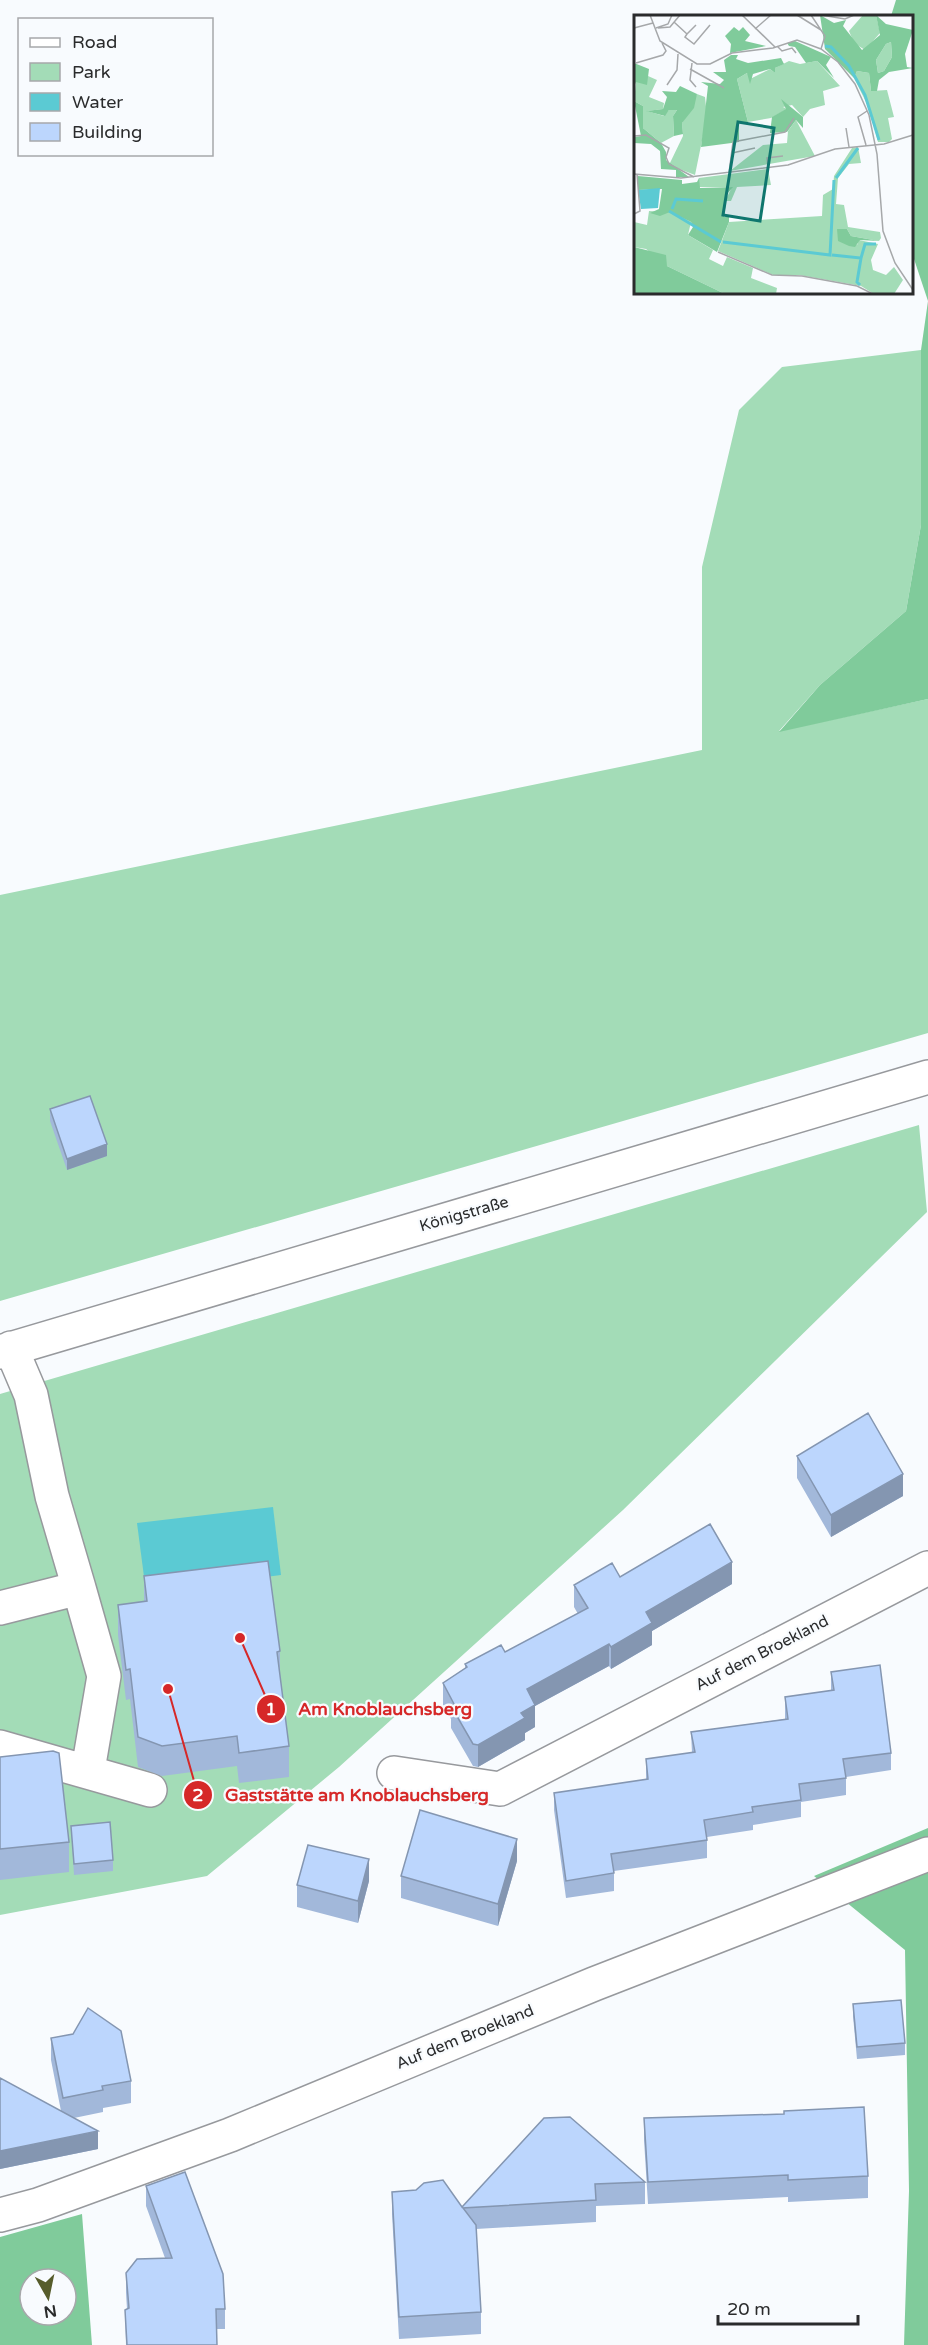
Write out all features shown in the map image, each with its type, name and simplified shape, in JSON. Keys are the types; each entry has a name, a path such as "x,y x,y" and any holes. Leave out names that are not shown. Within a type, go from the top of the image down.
{"street":[{"name":"Königstraße","path":"6,1350 928,1077"},
{"path":"6,1350 30,1395 52,1496 104,1676 88,1770"},
{"name":"Auf dem Broekland","path":"394,1773 500,1789 928,1568"},
{"path":"0,1608 79,1588"},
{"path":"0,1746 150,1790"},
{"name":"Auf dem Broekland","path":"0,2216 38,2205 230,2135 594,1984 928,1854"}],"green space":[{"path":"896,0 928,0 928,301 913,256 913,15 891,15"},
{"path":"928,301 928,699 779,732 820,685 906,611 921,525 921,350"},
{"path":"921,350 921,525 906,611 820,685 779,731 928,699 928,1033 0,1301 0,895 702,750 702,567 739,410 782,367"},
{"path":"919,1125 927,1212 623,1510 339,1767 207,1876 0,1915 0,1394"},
{"path":"928,1828 928,2345 904,2345 909,2191 905,1950 814,1876"},
{"path":"82,2214 92,2345 0,2345 0,2237"}],"water":[{"path":"273,1507 281,1575 146,1592 137,1523"}],"building":[{"path":"90,1096 107,1144 67,1159 50,1109"},
{"path":"868,1413 903,1474 831,1515 797,1456"},
{"path":"710,1524 732,1562 646,1612 652,1623 611,1647 609,1644 527,1689 535,1705 521,1713 525,1718 478,1745 473,1744 451,1706 454,1704 443,1683 467,1667 465,1664 501,1645 505,1652 588,1608 574,1585 612,1563 620,1577"},
{"path":"268,1561 289,1746 239,1753 237,1736 162,1746 138,1737 130,1669 126,1670 118,1605 147,1601 144,1576"},
{"path":"880,1665 891,1753 843,1759 846,1778 799,1784 801,1800 752,1807 753,1812 704,1820 707,1840 611,1854 614,1873 566,1881 554,1793 648,1779 646,1759 695,1752 691,1732 788,1719 785,1697 834,1690 831,1672"},
{"path":"53,1751 59,1753 69,1842 0,1849 0,1757"},
{"path":"420,1810 517,1839 498,1904 401,1876"},
{"path":"110,1822 113,1860 74,1864 71,1826"},
{"path":"308,1845 369,1859 358,1901 297,1885"},
{"path":"901,2000 905,2043 857,2047 853,2004"},
{"path":"88,2008 121,2031 131,2081 102,2086 103,2090 63,2098 51,2038 73,2034"},
{"path":"0,2078 98,2131 0,2151"},
{"path":"864,2107 868,2176 788,2180 788,2175 648,2182 644,2118 784,2114 784,2111"},
{"path":"570,2117 645,2182 595,2184 596,2200 463,2208 476,2225 481,2312 399,2317 392,2192 416,2190 424,2183 443,2180 462,2207 544,2118"},
{"path":"185,2172 223,2274 225,2309 216,2309 217,2345 127,2345 125,2310 129,2308 126,2273 137,2259 172,2258 146,2186"}],"place":[{"name":"Am Knoblauchsberg","path":"240,1638"},
{"name":"Gaststätte am Knoblauchsberg","path":"168,1689"}]}
